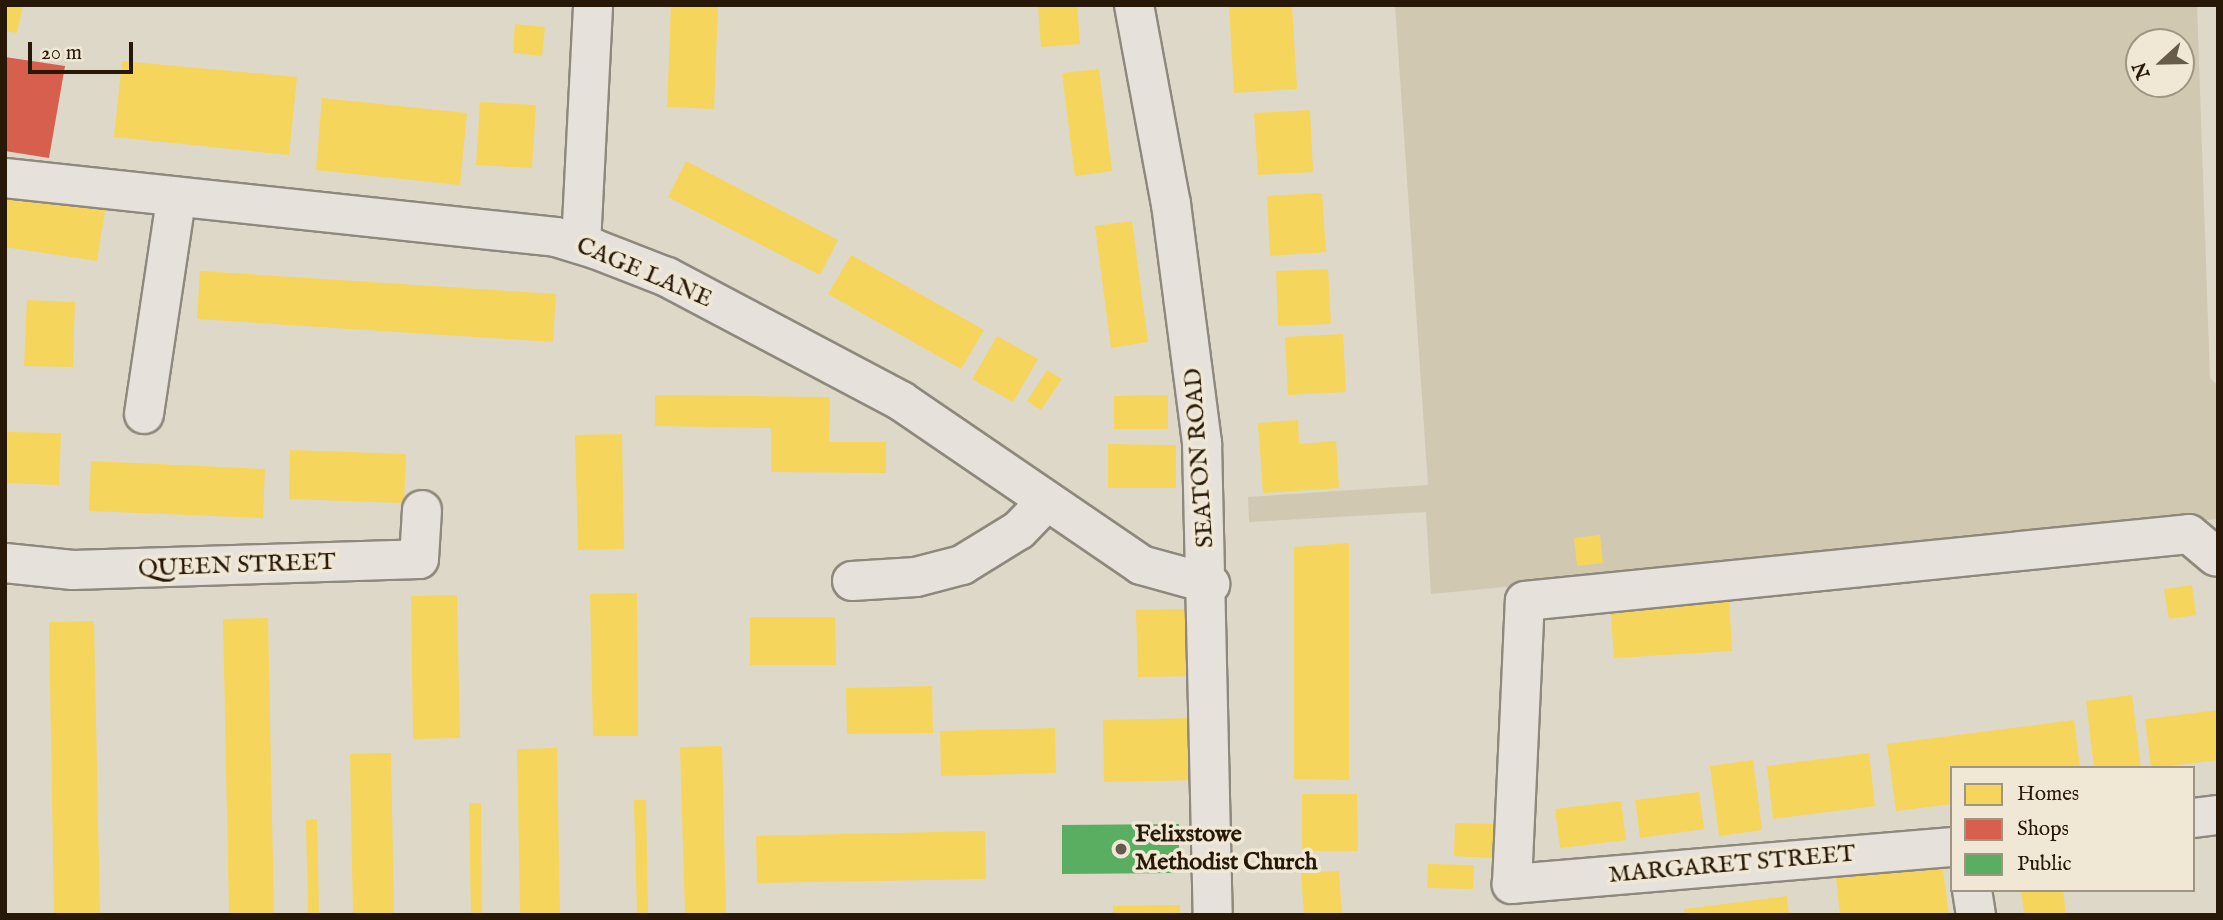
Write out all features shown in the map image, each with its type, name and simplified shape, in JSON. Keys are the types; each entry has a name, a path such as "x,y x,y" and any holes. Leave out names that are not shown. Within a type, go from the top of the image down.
{"street":[{"path":"581,244 593,5"},
{"name":"SEATON ROAD","path":"1134,5 1195,374 1210,584 1213,915"},
{"name":"CAGE LANE","path":"5,178 176,200 581,244 667,277 901,401 1141,565 1210,584"},
{"path":"144,414 176,200"},
{"path":"852,580 954,568 1019,530 1047,501"},
{"name":"QUEEN STREET","path":"5,563 73,570 419,559 422,510"},
{"path":"2213,518 2217,563"},
{"name":"MARGARET STREET","path":"1950,847 1512,884 1525,601 2189,534 2217,563"},
{"path":"2195,818 2218,815"},
{"path":"1972,892 1976,915"}],"shaded area":[{"path":"1395,5 2197,5 2210,378 2218,386 2218,519 1431,594 1426,512 1249,522 1248,497 1428,485"}],"building: Homes":[{"path":"5,5 23,5 17,33 5,31"},
{"path":"671,5 718,5 714,109 667,107"},
{"path":"1038,5 1077,5 1080,44 1041,47"},
{"path":"1229,5 1292,5 1297,89 1234,93"},
{"path":"515,24 545,27 542,56 513,53"},
{"path":"122,61 297,77 289,155 114,137"},
{"path":"1099,69 1112,171 1075,176 1062,73"},
{"path":"322,98 467,113 460,185 316,170"},
{"path":"480,102 536,105 532,168 476,165"},
{"path":"1310,110 1313,172 1258,175 1254,113"},
{"path":"686,161 838,240 820,275 668,197"},
{"path":"5,190 106,205 97,261 5,247"},
{"path":"1322,193 1326,252 1270,256 1267,196"},
{"path":"1132,221 1148,342 1111,348 1095,226"},
{"path":"851,255 984,330 961,369 828,294"},
{"path":"1328,269 1331,324 1278,326 1276,271"},
{"path":"200,271 556,294 553,342 197,319"},
{"path":"27,300 75,302 73,367 24,366"},
{"path":"1343,334 1346,392 1288,395 1285,337"},
{"path":"997,336 1038,359 1013,402 972,379"},
{"path":"1047,370 1062,379 1041,410 1027,401"},
{"path":"655,395 830,397 829,442 886,442 886,473 771,472 771,428 655,426"},
{"path":"1168,395 1168,429 1114,429 1114,396"},
{"path":"1298,420 1299,444 1336,441 1339,488 1263,493 1258,423"},
{"path":"5,432 61,433 59,485 5,483"},
{"path":"622,434 624,549 578,550 575,435"},
{"path":"1108,444 1176,445 1176,488 1108,488"},
{"path":"290,450 406,454 404,503 289,499"},
{"path":"91,461 265,469 263,518 89,511"},
{"path":"1600,535 1603,563 1577,566 1574,538"},
{"path":"1349,543 1349,780 1294,779 1294,547"},
{"path":"2192,585 2196,615 2169,619 2164,589"},
{"path":"637,593 638,736 593,736 590,594"},
{"path":"457,595 460,738 413,739 411,596"},
{"path":"1729,596 1732,651 1614,658 1610,603"},
{"path":"1195,609 1196,676 1138,677 1136,610"},
{"path":"750,617 835,617 836,665 750,665"},
{"path":"268,618 274,915 229,915 223,619"},
{"path":"94,621 100,915 54,915 49,622"},
{"path":"932,686 933,733 847,734 846,688"},
{"path":"2132,695 2141,766 2094,766 2086,701"},
{"path":"2218,710 2218,760 2151,766 2145,719"},
{"path":"1196,718 1197,780 1104,782 1103,720"},
{"path":"2074,720 2080,766 1950,766 1950,804 1896,811 1887,744"},
{"path":"1055,728 1056,773 941,776 940,731"},
{"path":"722,746 726,915 685,915 680,747"},
{"path":"557,748 560,915 520,915 517,749"},
{"path":"391,753 394,915 353,915 350,754"},
{"path":"1869,753 1875,806 1773,819 1767,766"},
{"path":"1753,760 1762,830 1719,836 1710,766"},
{"path":"1699,792 1704,829 1640,838 1635,800"},
{"path":"1302,794 1357,794 1358,851 1302,851"},
{"path":"634,800 646,800 648,915 637,915"},
{"path":"1621,801 1626,840 1560,848 1555,809"},
{"path":"469,803 481,803 482,915 471,915"},
{"path":"317,819 319,915 308,915 306,820"},
{"path":"1455,823 1494,824 1492,858 1454,856"},
{"path":"985,831 986,879 757,883 756,836"},
{"path":"1942,862 1949,915 1840,915 1836,878"},
{"path":"1428,864 1474,865 1473,889 1427,888"},
{"path":"1339,871 1342,915 1304,915 1301,873"},
{"path":"2021,892 2063,892 2066,915 2024,915"},
{"path":"1787,896 1789,915 1685,915 1684,909"},
{"path":"1180,905 1180,915 1113,915 1113,906"}],"building: Shops":[{"path":"5,57 65,66 49,158 5,151"}],"building: Public":[{"name":"Felixstowe Methodist Church","path":"1179,824 1179,873 1062,874 1062,825"}],"place":[{"name":"Felixstowe Methodist Church","path":"1121,849"}]}
